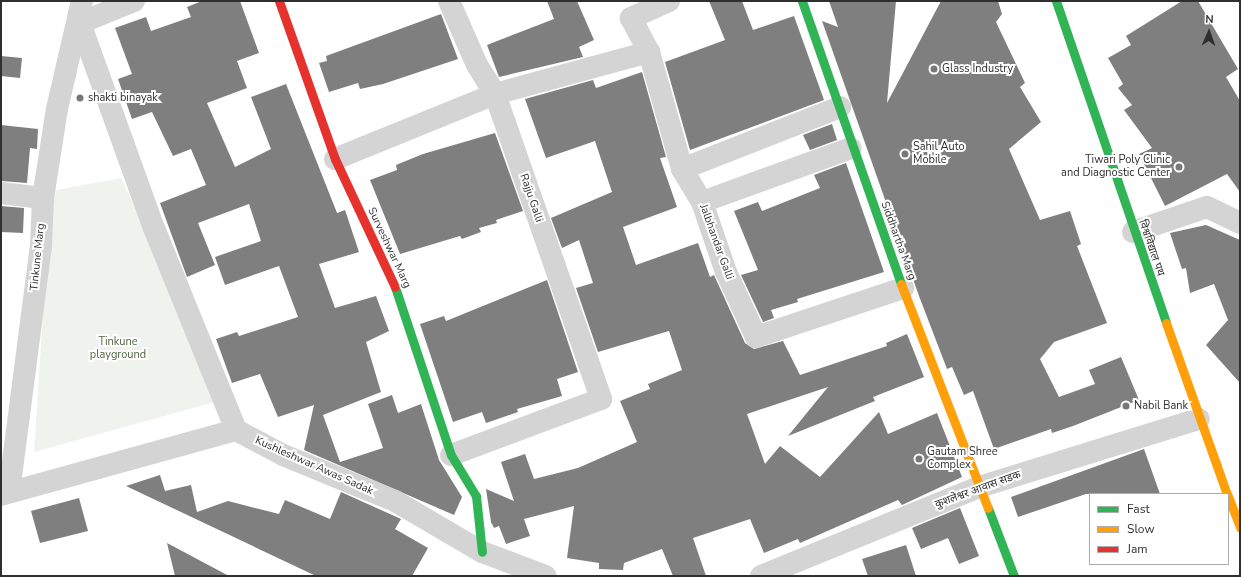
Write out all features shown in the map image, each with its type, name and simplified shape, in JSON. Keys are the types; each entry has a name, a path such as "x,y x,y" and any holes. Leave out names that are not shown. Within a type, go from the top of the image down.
{"street":[{"name":"Tinkune Marg","path":"5,494 41,246 43,198 57,109 80,23 82,1"},
{"path":"80,23 134,1"},
{"name":"Surveshwar Marg","path":"279,1 335,159 393,282 451,454 476,496 482,552"},
{"name":"Rajju Galli","path":"449,1 477,65 495,94 601,399 451,454"},
{"name":"Jalbhandar Galli","path":"669,1 631,18 649,52 682,169 702,202 726,272 756,337 903,288"},
{"name":"Siddhartha Marg","path":"802,1 840,108 851,148 903,288 1014,576"},
{"name":"विश्वविद्याल पथ","path":"1057,4 1132,232 1227,493"},
{"name":"Tinkune Marg","path":"80,23 154,228 236,430"},
{"path":"335,159 495,94 649,52"},
{"path":"682,169 840,108"},
{"path":"702,202 851,148"},
{"path":"1,193 43,198"},
{"path":"1132,232 1207,207 1240,224"},
{"name":"कुशलेश्वर आवास सडक","path":"761,576 979,487 1200,419"},
{"path":"5,494 236,430"},
{"name":"Kushleshwar Awas Sadak","path":"236,430 283,455 395,501 482,552 546,576"},
{"name":"विश्वविद्याल पथ","path":"1229,498 1240,528"}],"green space":[{"name":"Tinkune playground","path":"121,178 226,399 34,452 51,191"}],"building":[{"path":"202,1 240,1 259,53 237,61 247,88 207,103 235,167 271,149 251,97 286,84 337,213 345,210 359,252 319,264 335,308 376,296 389,331 366,342 381,392 323,415 340,462 383,448 368,404 392,395 398,413 421,404 439,460 462,497 454,515 304,450 314,405 278,417 260,374 232,383 216,339 237,332 239,336 298,317 279,266 225,285 215,257 261,241 249,204 198,223 215,265 187,277 160,203 206,185 191,149 173,156 152,112 132,119 118,79 132,74 115,28 146,17 151,31 191,17 187,7"},
{"path":"547,1 577,1 594,40 579,47 583,57 499,77 487,45 554,19"},
{"path":"709,1 742,1 753,30 794,16 824,100 690,150 665,62 725,40"},
{"path":"829,1 896,1 887,103 941,1 998,1 1002,14 996,22 1025,83 1020,87 1041,122 1009,149 1040,220 1070,211 1081,244 1077,246 1107,323 1054,342 1040,359 1059,397 1095,384 1089,370 1121,357 1139,400 1073,426 1052,433 1051,429 994,449 973,391 964,395 952,367 947,369 919,296 822,21 838,27"},
{"path":"1182,1 1198,1 1238,69 1226,77 1240,101 1240,192 1227,174 1165,206 1139,154 1152,148 1124,110 1132,105 1118,88 1123,84 1108,58 1131,45 1126,36"},
{"path":"441,14 458,59 383,84 360,89 358,83 329,92 319,63 327,61 326,56"},
{"path":"1,56 22,58 20,78 1,76"},
{"path":"642,72 666,157 660,158 677,207 623,227 636,265 698,243 710,277 714,275 745,343 754,349 783,341 800,375 887,346 886,343 907,334 924,377 873,397 875,401 788,436 828,387 747,414 765,464 780,446 820,477 879,412 888,434 937,413 962,477 902,505 898,500 800,543 798,539 764,553 750,519 693,538 706,576 673,576 662,549 624,563 623,570 599,569 599,563 567,558 574,506 524,519 530,536 506,544 499,526 494,528 491,522 486,489 514,501 501,462 525,454 534,479 578,468 637,442 620,401 650,389 648,384 682,370 669,331 598,352 576,288 593,283 579,240 562,248 551,218 612,192 595,141 546,158 525,99 593,80 596,88"},
{"path":"832,124 837,140 810,150 803,135"},
{"path":"1,125 38,129 37,149 30,148 27,183 1,181"},
{"path":"495,133 523,211 496,220 497,223 479,228 481,232 462,239 460,236 400,254 370,180 397,170 396,165 423,154"},
{"path":"846,163 884,272 797,299 798,302 771,310 774,318 763,322 741,275 758,270 734,211 758,202 762,211 820,188 814,175"},
{"path":"1,206 24,208 23,233 1,232"},
{"path":"1206,225 1240,240 1240,383 1206,345 1228,320 1214,284 1190,293 1186,268 1182,269 1170,233"},
{"path":"547,280 578,372 557,379 562,396 517,409 518,412 486,423 482,412 453,422 420,324 444,316 446,321"},
{"path":"1144,449 1160,493 1089,493 1018,517 1011,497"},
{"path":"160,475 165,491 191,485 197,512 228,501 279,514 285,500 330,519 341,492 401,519 395,529 428,548 412,576 316,576 126,486"},
{"path":"79,498 88,531 40,543 31,511"},
{"path":"960,508 979,556 959,564 948,538 921,549 912,528"},
{"path":"167,543 229,576 175,576"},
{"path":"906,545 916,576 868,576 862,559"}],"traffic: fast":[{"path":"802,1 901,284"},
{"path":"1056,1 1166,323"},
{"path":"395,287 451,455 476,496 482,552"},
{"path":"988,508 1014,576"}],"traffic: slow":[{"path":"901,284 988,508"},
{"path":"1166,323 1227,493"},
{"path":"1229,499 1240,528"}],"traffic: jam":[{"path":"279,1 335,159 395,287"}],"place":[{"name":"Glass Industry","path":"934,69"},
{"name":"shakti binayak","path":"80,98"},
{"name":"Sahil Auto Mobile","path":"905,154"},
{"name":"Tiwari Poly Clinic and Diagnostic Center","path":"1179,167"},
{"name":"Nabil Bank","path":"1126,406"},
{"name":"Gautam Shree Complex","path":"919,459"}]}
